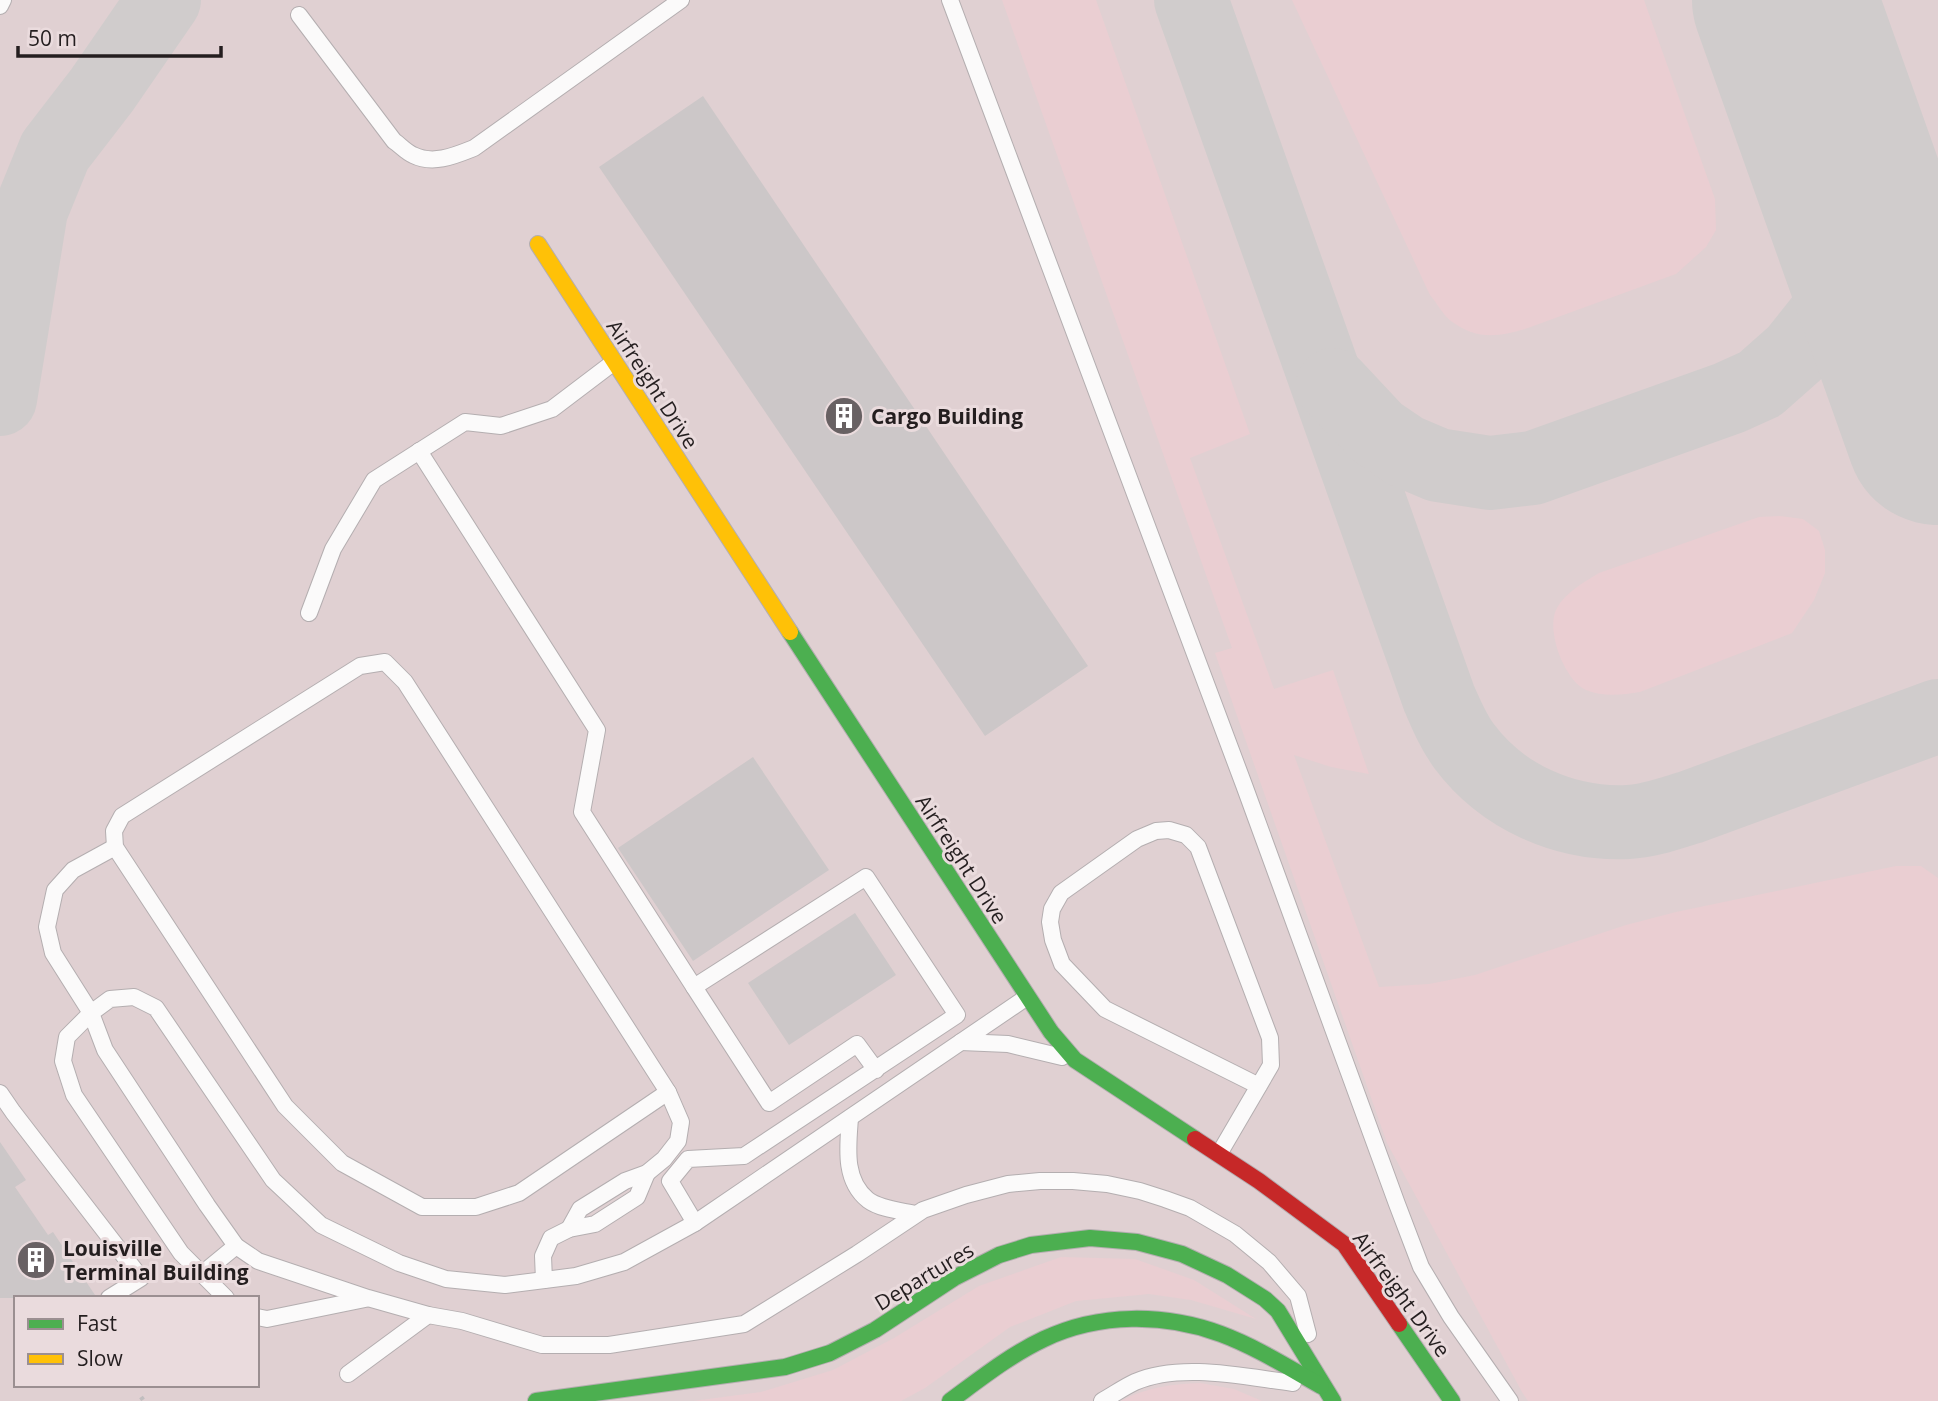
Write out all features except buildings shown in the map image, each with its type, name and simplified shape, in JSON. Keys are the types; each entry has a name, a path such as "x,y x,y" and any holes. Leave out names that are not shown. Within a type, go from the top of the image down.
{"street":[{"name":"Airfreight Drive","path":"538,244 1051,1032 1075,1060 1259,1181 1344,1244 1452,1401"},
{"name":"Departures","path":"536,1401 736,1376 785,1367 830,1353 875,1330 954,1278 999,1255 1031,1245 1090,1238 1137,1242 1182,1254 1227,1275 1265,1299 1278,1311 1334,1401"},
{"path":"950,1401 1044,1339 1067,1329 1136,1318 1190,1324 1221,1334 1323,1387"}],"lane":[{"path":"0,6 2,0"},
{"path":"299,15 394,141 413,155 432,160 474,148 681,0"},
{"path":"950,0 1244,785 1421,1268 1451,1317 1510,1401"},
{"path":"309,613 333,549 374,480 465,422 501,426 552,409 614,362"},
{"path":"419,451 597,730 582,812 769,1103 857,1045 876,1070"},
{"path":"544,1280 543,1256 551,1238 569,1229 595,1224 637,1197 647,1173 664,1159 678,1141 681,1122 668,1092 405,682 386,662 360,666 122,816 114,831 115,847 285,1106 342,1163 422,1207 476,1207 519,1193 668,1092"},
{"path":"1219,1154 1271,1065 1272,1054 1270,1038 1198,847 1186,835 1168,830 1156,831 1137,839 1061,892 1052,909 1050,922 1053,940 1062,964 1082,987 1105,1009 1258,1086"},
{"path":"115,847 73,870 55,890 47,927 53,953 92,1013 105,1049 200,1194 236,1246 258,1261 368,1298 428,1315 462,1321 542,1345 609,1345 744,1324 923,1210 1008,1184 1073,1181 1140,1191 1190,1208 1235,1234 1269,1262 1298,1296 1323,1387 1188,1372 1162,1374 1136,1381 1102,1401"},
{"path":"694,987 866,877 957,1015 744,1156 688,1159 670,1181 695,1223"},
{"path":"224,1296 181,1253 74,1095 63,1061 67,1037 110,999 134,997 156,1008 273,1180 321,1225 399,1263 446,1279 505,1285 576,1276 624,1262 695,1223 1027,998"},
{"path":"961,1042 1008,1044 1075,1060"},
{"path":"1,1098 141,1278 112,1296"},
{"path":"850,1118 848,1162 857,1187 869,1201 915,1214"},
{"path":"202,1273 236,1246"},
{"path":"259,1317 267,1319 368,1298"},
{"path":"348,1374 428,1315"}],"shaded area":[{"path":"0,0 1938,0 1938,1401 0,1401"},
{"path":"1002,0 1096,0 1250,434 1190,458 1274,689 1333,670 1369,774 1331,767 1294,755 1379,987 1429,984 1475,975 1626,925 1676,912 1896,866 1921,866 1938,878 1938,1401 1528,1401 1387,1143 1215,653 1232,648"},
{"path":"1292,0 1644,0 1715,199 1716,230 1706,247 1676,274 1515,332 1487,335 1460,327 1448,318 1430,295"},
{"path":"1759,517 1803,519 1819,531 1825,550 1825,573 1814,600 1792,633 1640,692 1599,694 1586,690 1570,676 1559,653 1553,628 1557,608 1575,588 1599,573"},
{"path":"1061,1257 1135,1259 1194,1280 1256,1319 1191,1300 1149,1294 1076,1301 1010,1327 925,1388 901,1401 693,1401 761,1392 833,1370 894,1338 979,1286"},
{"path":"1200,1383 1234,1389 1262,1401 1121,1401 1160,1387"}],"taxiway":[{"path":"0,399 31,210 55,151 102,90 164,0"},
{"path":"1191,0 1439,698 1456,734 1479,764 1516,793 1558,813 1604,822 1628,822 1691,807 1938,716"},
{"path":"1333,385 1377,432 1405,451 1438,465 1490,473 1533,468 1729,398 1760,384 1795,353 1826,314 1844,264 1850,221 1842,172 1783,0"}],"runway":[{"path":"1784,0 1938,433"}],"traffic: fast":[{"path":"790,632 1051,1032 1075,1060 1195,1139"},
{"path":"536,1401 785,1367 830,1353 875,1330 954,1278 999,1255 1031,1245 1090,1238 1137,1242 1182,1254 1227,1275 1265,1299 1278,1311 1333,1401"},
{"path":"950,1401 1007,1360 1044,1339 1087,1324 1132,1319 1177,1322 1221,1334 1260,1351 1321,1386"},
{"path":"1399,1324 1452,1401"}],"traffic: slow":[{"path":"538,244 790,632"}],"traffic: jam":[{"path":"1195,1139 1259,1181 1344,1244 1399,1324"}],"place":[{"name":"Cargo Building","path":"844,416"},
{"name":"Louisville Terminal Building","path":"36,1260"}]}
